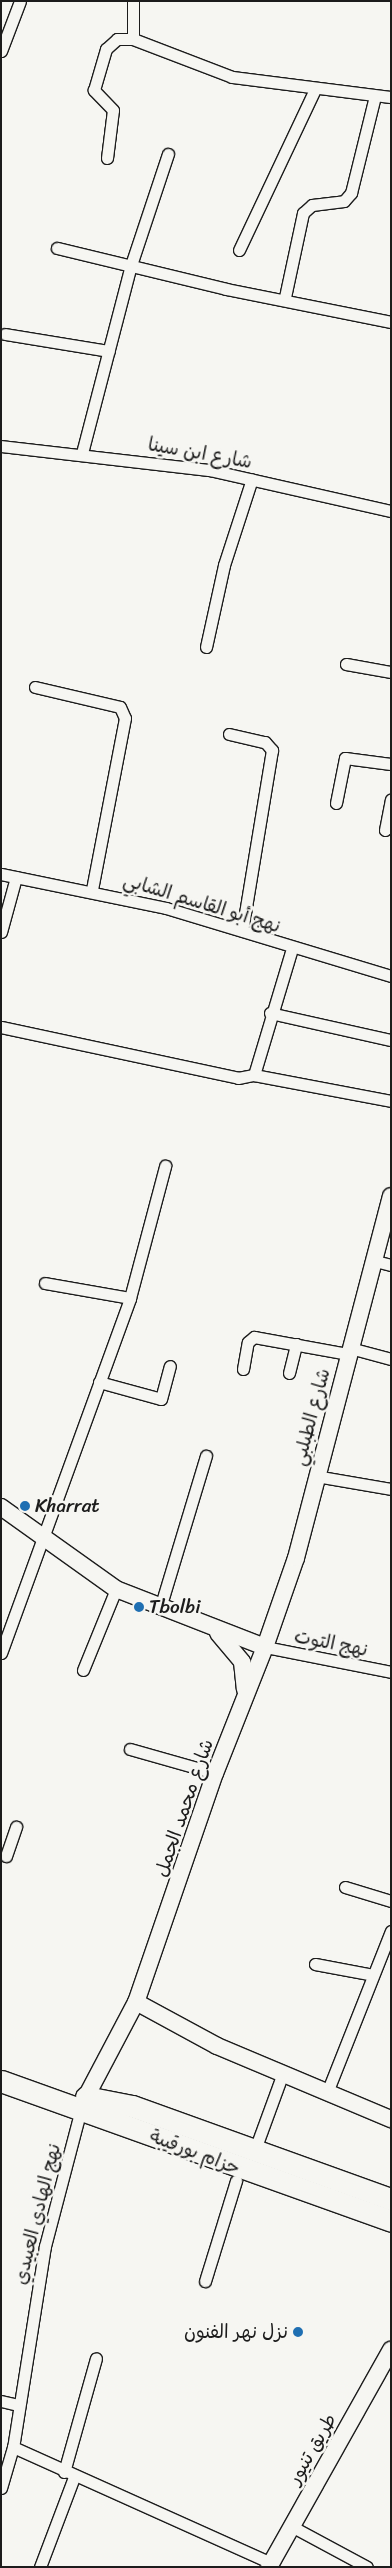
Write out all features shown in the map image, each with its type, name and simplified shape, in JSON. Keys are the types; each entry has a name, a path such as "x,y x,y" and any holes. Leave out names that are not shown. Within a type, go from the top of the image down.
{"highway":[{"name":"حزام بورقيبة","path":"1,2069 84,2103 391,2221"},
{"name":"حزام بورقيبة","path":"1,2081 84,2103"},
{"path":"84,2103 133,2140 236,2181 391,2236"},
{"path":"84,2103 132,2106 391,2199"},
{"name":"حزام بورقيبة","path":"279,2177 391,2206"}],"street":[{"path":"1,51 20,1"},
{"path":"133,1 133,39"},
{"path":"107,158 114,110 94,90 106,49 117,39 133,39 232,77 314,90 391,97"},
{"path":"239,250 314,90"},
{"path":"285,297 302,213 312,205 344,200 351,193 375,96"},
{"path":"82,453 131,265 168,154"},
{"path":"57,248 226,289 285,297 391,322"},
{"path":"5,334 108,351"},
{"name":"شارع ابن سينا","path":"1,446 82,453 252,479 391,512"},
{"path":"206,647 224,565 252,479"},
{"path":"346,664 391,672"},
{"path":"35,687 120,708 124,718 92,890"},
{"path":"229,734 265,742 272,750 242,931"},
{"path":"336,803 345,758 391,764"},
{"path":"385,830 391,800"},
{"name":"نهج أبو القاسم الشابي","path":"1,874 92,890 242,931 292,948 391,976"},
{"path":"1,932 16,877"},
{"path":"254,1074 270,1013 292,948"},
{"path":"270,1013 391,1040"},
{"path":"1,1027 238,1078 254,1074 391,1100"},
{"path":"1,1653 42,1534 130,1298 165,1166"},
{"name":"شارع الطبلبي","path":"265,1647 296,1558 349,1351 383,1263 391,1196"},
{"path":"45,1282 130,1298"},
{"path":"243,1369 248,1342 254,1337 391,1358"},
{"path":"289,1373 296,1344"},
{"path":"99,1382 161,1399 170,1366"},
{"path":"160,1608 206,1456"},
{"path":"316,1476 391,1488"},
{"path":"1,1506 116,1589 213,1629 265,1647"},
{"path":"83,1670 116,1589"},
{"path":"213,1629 242,1662 244,1699"},
{"name":"نهج التوت","path":"265,1647 391,1672"},
{"name":"شارع محمد الجمل","path":"84,2103 136,2002 215,1773 265,1647"},
{"path":"130,1749 215,1773"},
{"path":"6,1856 16,1827"},
{"path":"345,1887 391,1901"},
{"path":"328,2090 391,1931"},
{"path":"315,1964 372,1975"},
{"path":"136,2002 183,2030 328,2090 391,2119"},
{"path":"258,2144 283,2073"},
{"name":"نهج الهادي العبيدي","path":"1,2488 13,2447 18,2406 45,2246 84,2103"},
{"path":"205,2281 236,2181"},
{"name":"طريق تنيور","path":"270,2565 391,2351"},
{"path":"40,2567 69,2474 96,2358"},
{"path":"1,2401 18,2406"},
{"path":"13,2447 270,2565"},
{"path":"291,2526 367,2567"}],"place":[{"name":"Kharrat","path":"25,1506"},
{"name":"Tbolbi","path":"139,1607"},
{"name":"نزل نهر الفنون","path":"298,2332"}]}
